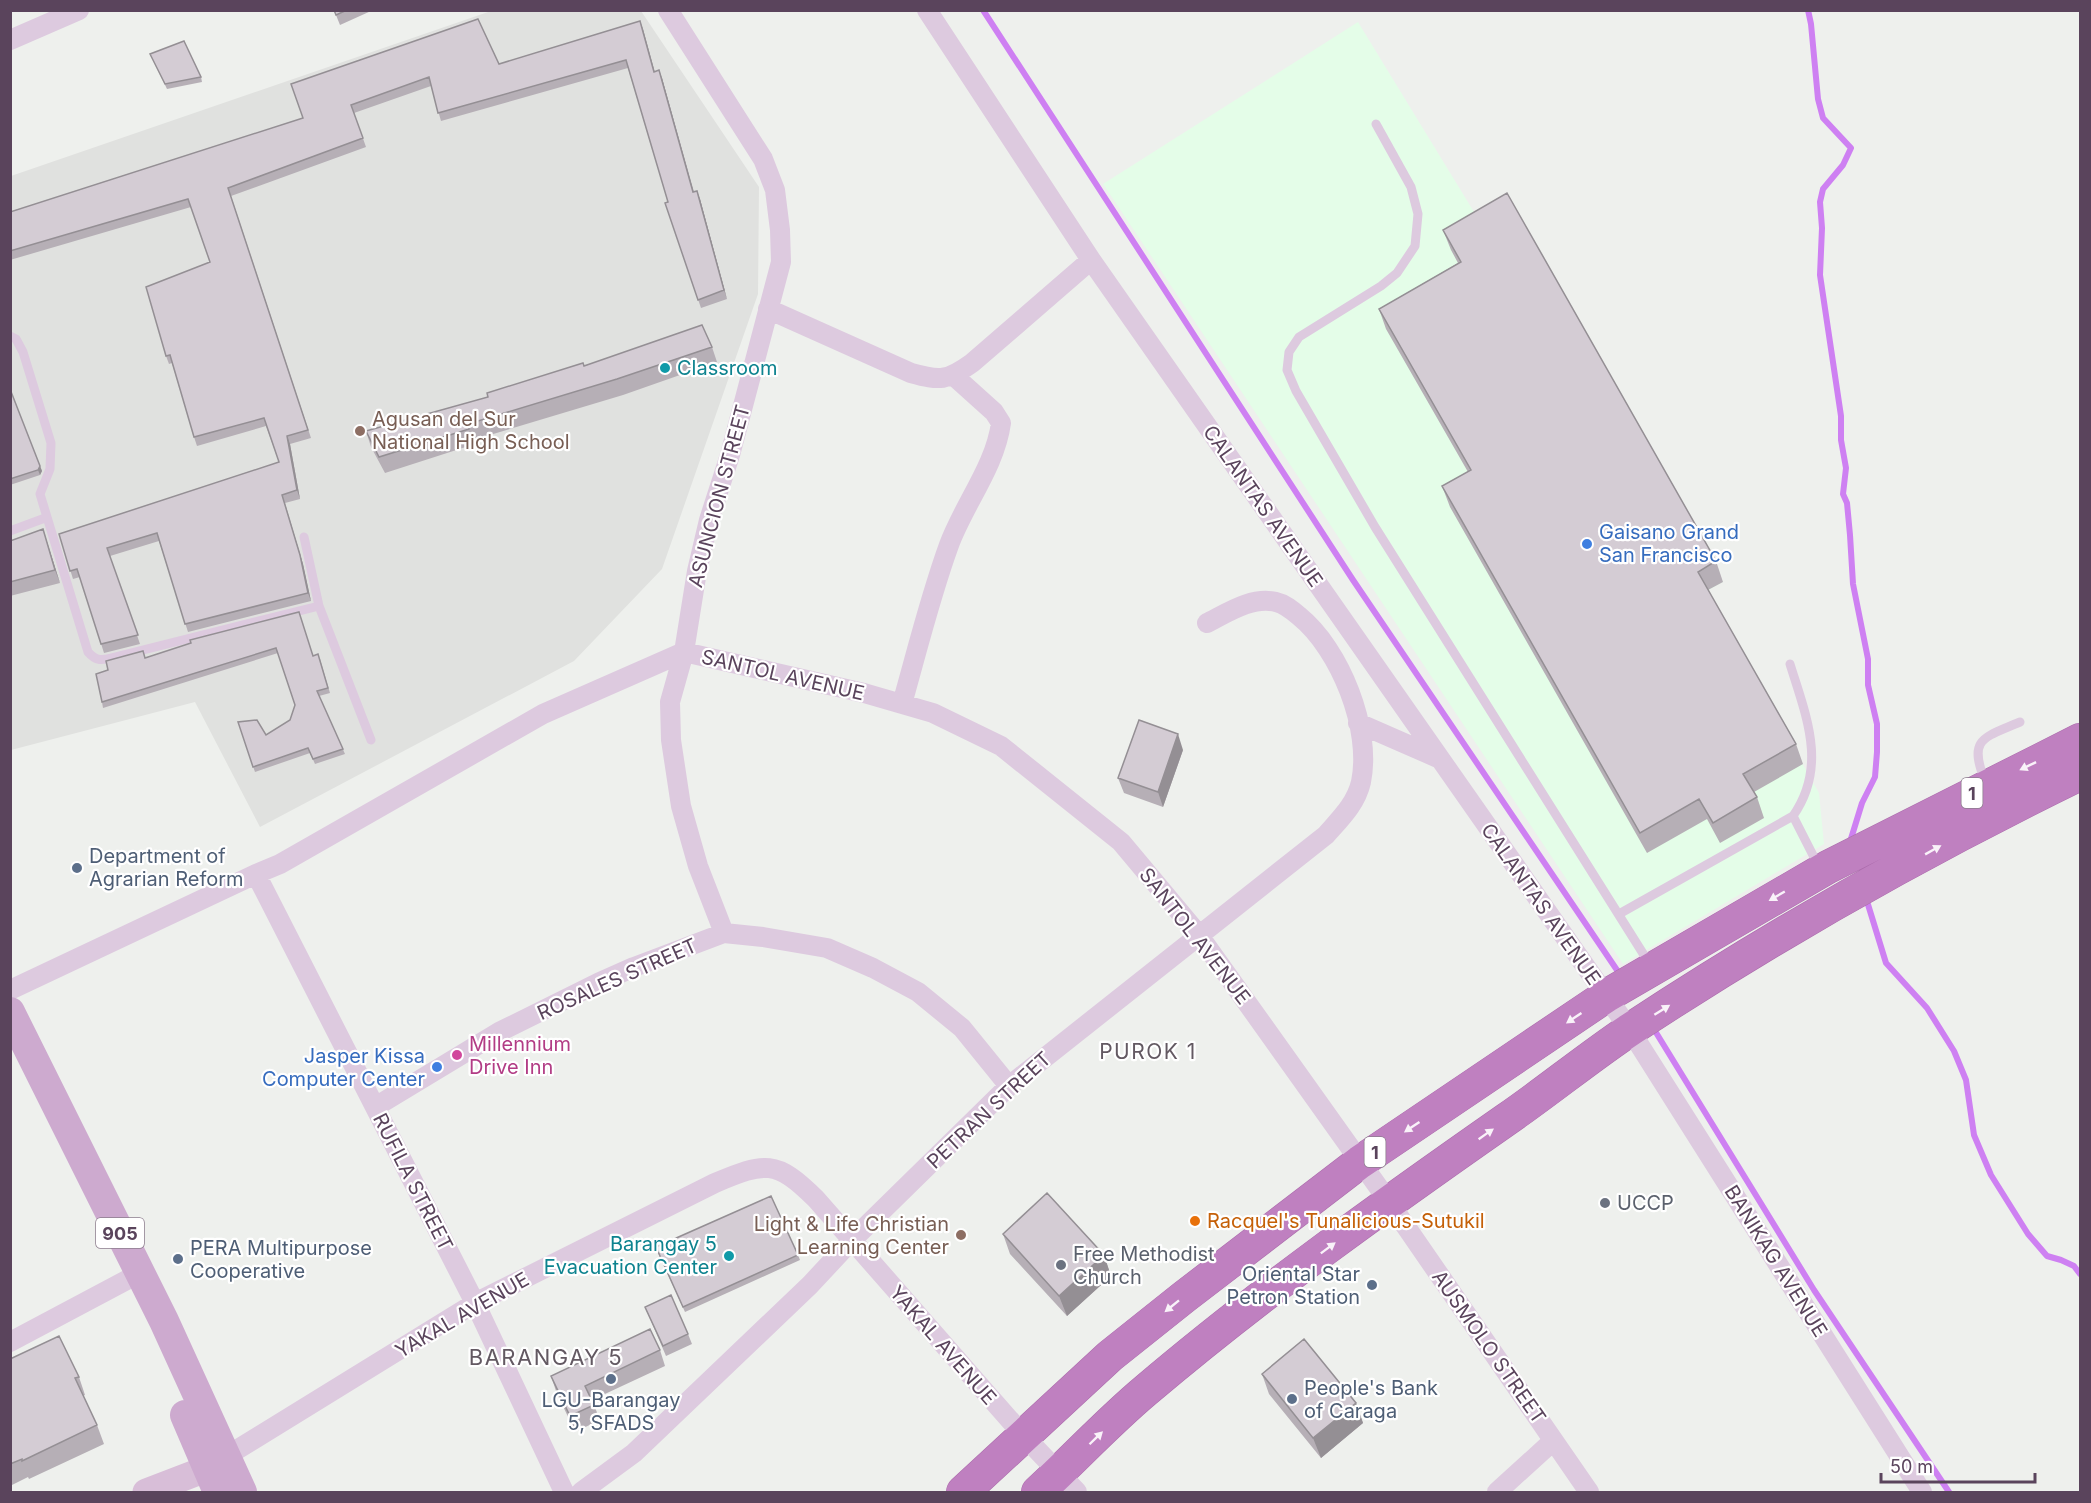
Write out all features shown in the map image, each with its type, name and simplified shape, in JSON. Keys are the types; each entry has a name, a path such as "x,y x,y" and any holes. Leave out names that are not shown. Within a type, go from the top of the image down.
{"highway":[{"name":"1","path":"963,1492 1110,1356 1184,1297 1360,1162 1606,996 1652,968 1831,885 1882,878 2080,740"},
{"name":"1","path":"1058,1486 1142,1393 1389,1202 1630,1030 1756,950 1831,885 1865,847 1994,799 2080,774"},
{"path":"1495,1072 1522,1109"}],"main road":[{"name":"905","path":"10,1012 133,1276 150,1327 216,1473 242,1492"},
{"name":"905","path":"10,1046 133,1276"},
{"path":"146,1492 216,1473"}],"street":[{"path":"10,40 80,10"},
{"name":"ASUNCION STREET","path":"668,10 763,159 775,190 780,230 781,262 730,455 704,540 684,652 670,702 671,740 681,806 698,866 724,933"},
{"name":"CALANTAS AVENUE","path":"927,10 1091,260 1630,1030"},
{"path":"768,309 911,373 933,379 954,376 1091,260"},
{"path":"902,704 949,545 970,498 991,461 1001,423 994,412 954,376"},
{"name":"PETRAN STREET","path":"581,1492 634,1453 691,1396 810,1285 851,1241 1009,1086 1198,934 1326,835 1350,809 1361,783 1362,774 1363,756 1358,723 1335,659 1307,622 1288,607 1277,602 1263,600 1243,606 1207,624"},
{"name":"SANTOL AVENUE","path":"10,990 290,858 543,714 684,652 853,690 933,713 1001,746 1121,842 1198,934 1389,1202"},
{"path":"1358,723 1438,758"},
{"name":"RUFILA STREET","path":"256,873 475,1303 564,1492"},
{"name":"ROSALES STREET","path":"375,1107 499,1032 634,967 724,933 827,948 873,968 918,992 962,1028 1009,1086"},
{"name":"BANIKAG AVENUE","path":"1630,1030 1922,1492"},
{"name":"YAKAL AVENUE","path":"216,1473 475,1303 715,1183 747,1170 774,1168 797,1180 816,1199 1023,1435 1058,1486"},
{"name":"AUSMOLO STREET","path":"1389,1202 1589,1492"},
{"path":"10,1342 133,1276"},
{"path":"1497,1492 1553,1441"}],"lane":[{"path":"1376,124 1411,187 1418,214 1415,246 1397,273 1381,286 1299,338 1289,352 1287,370 1296,391 1375,527 1652,968"},
{"path":"10,336 16,339 23,352 51,443 50,469 40,494 45,518 53,536 88,652 94,658 102,660 111,658 319,606"},
{"path":"10,531 45,518"},
{"path":"304,537 319,606 371,740"},
{"path":"1618,914 1793,816 1801,805 1813,769 1813,747 1790,664"},
{"path":"1994,799 1976,754 1980,742 1991,734 2020,722"},
{"path":"1793,816 1831,885"}],"shaded area":[{"name":"Agusan del Sur National High School","path":"491,11 641,11 759,187 758,294 662,569 574,661 260,827 195,702 11,750 11,176"},
{"path":"1358,22 1485,230 1514,214 1723,582 1705,592 1819,793 1824,844 1623,964 1103,184"}],"building":[{"path":"334,10 347,10 336,15"},
{"path":"478,19 499,64 640,21 654,72 659,70 693,192 697,191 724,290 698,300 665,203 668,202 626,60 438,113 429,77 351,105 363,138 228,188 308,430 287,436 297,490 282,495 300,555 308,593 185,624 157,533 107,548 138,635 101,644 77,569 70,571 59,534 279,462 264,418 194,437 170,355 166,356 146,287 210,262 188,199 10,251 10,212 303,118 291,84"},
{"path":"184,41 201,77 165,84 150,54"},
{"name":"Gaisano Grand San Francisco","path":"1507,193 1716,561 1698,572 1796,744 1743,774 1757,797 1713,823 1699,799 1640,833 1442,486 1471,470 1379,309 1461,262 1443,230"},
{"path":"702,325 712,347 617,379 468,424 469,429 379,457 366,431 488,397 487,393 583,363 584,366"},
{"path":"10,389 40,466 38,470 10,479"},
{"path":"43,529 55,570 10,582 10,541"},
{"path":"299,612 313,656 318,654 328,688 317,691 343,749 313,759 308,748 253,767 238,722 257,720 266,735 290,720 295,705 276,648 102,702 96,674 108,670 106,661 143,651 145,658 191,643 190,640"},
{"path":"1139,720 1178,734 1158,792 1118,778"},
{"name":"Free Methodist Church","path":"1047,1193 1104,1255 1059,1296 1003,1234"},
{"name":"Barangay 5 Evacuation Center","path":"771,1196 798,1255 683,1307 656,1247"},
{"path":"671,1295 688,1334 663,1346 645,1307"},
{"path":"650,1329 660,1350 585,1386 594,1405 570,1416 551,1376"},
{"path":"59,1336 79,1377 75,1378 97,1425 22,1461 22,1459 10,1464 10,1359"},
{"path":"1304,1339 1356,1403 1313,1438 1262,1374"}],"waterway":[{"path":"983,10 1353,580 1621,976"},
{"path":"1808,10 1818,99 1823,118 1851,148 1843,165 1823,189 1820,202 1822,228 1820,275 1841,416 1841,440 1846,468 1843,494 1847,503 1853,584 1868,659 1868,685 1877,724 1875,777 1862,803 1850,842"},
{"path":"1866,898 1886,963 1927,1008 1954,1051 1966,1080 1974,1135 1991,1175 2028,1234 2047,1256 2074,1266 2080,1274"},
{"path":"1652,1026 1814,1290 1949,1492"}],"place":[{"name":"Classroom","path":"665,368"},
{"name":"Agusan del Sur National High School","path":"360,431"},
{"name":"Gaisano Grand San Francisco","path":"1587,544"},
{"name":"Department of Agrarian Reform","path":"77,868"},
{"name":"Millennium Drive Inn","path":"457,1055"},
{"name":"Jasper Kissa Computer Center","path":"437,1067"},
{"name":"UCCP","path":"1605,1203"},
{"name":"Racquel's Tunalicious-Sutukil","path":"1195,1221"},
{"name":"Light & Life Christian Learning Center","path":"961,1235"},
{"name":"Barangay 5 Evacuation Center","path":"729,1256"},
{"name":"PERA Multipurpose Cooperative","path":"178,1259"},
{"name":"Free Methodist Church","path":"1061,1265"},
{"name":"Oriental Star Petron Station","path":"1372,1285"},
{"name":"LGU-Barangay 5, SFADS","path":"611,1379"},
{"name":"People's Bank of Caraga","path":"1292,1399"}],"district":[{"name":"PUROK 1","path":"1148,1051"},
{"name":"BARANGAY 5","path":"546,1357"}]}
